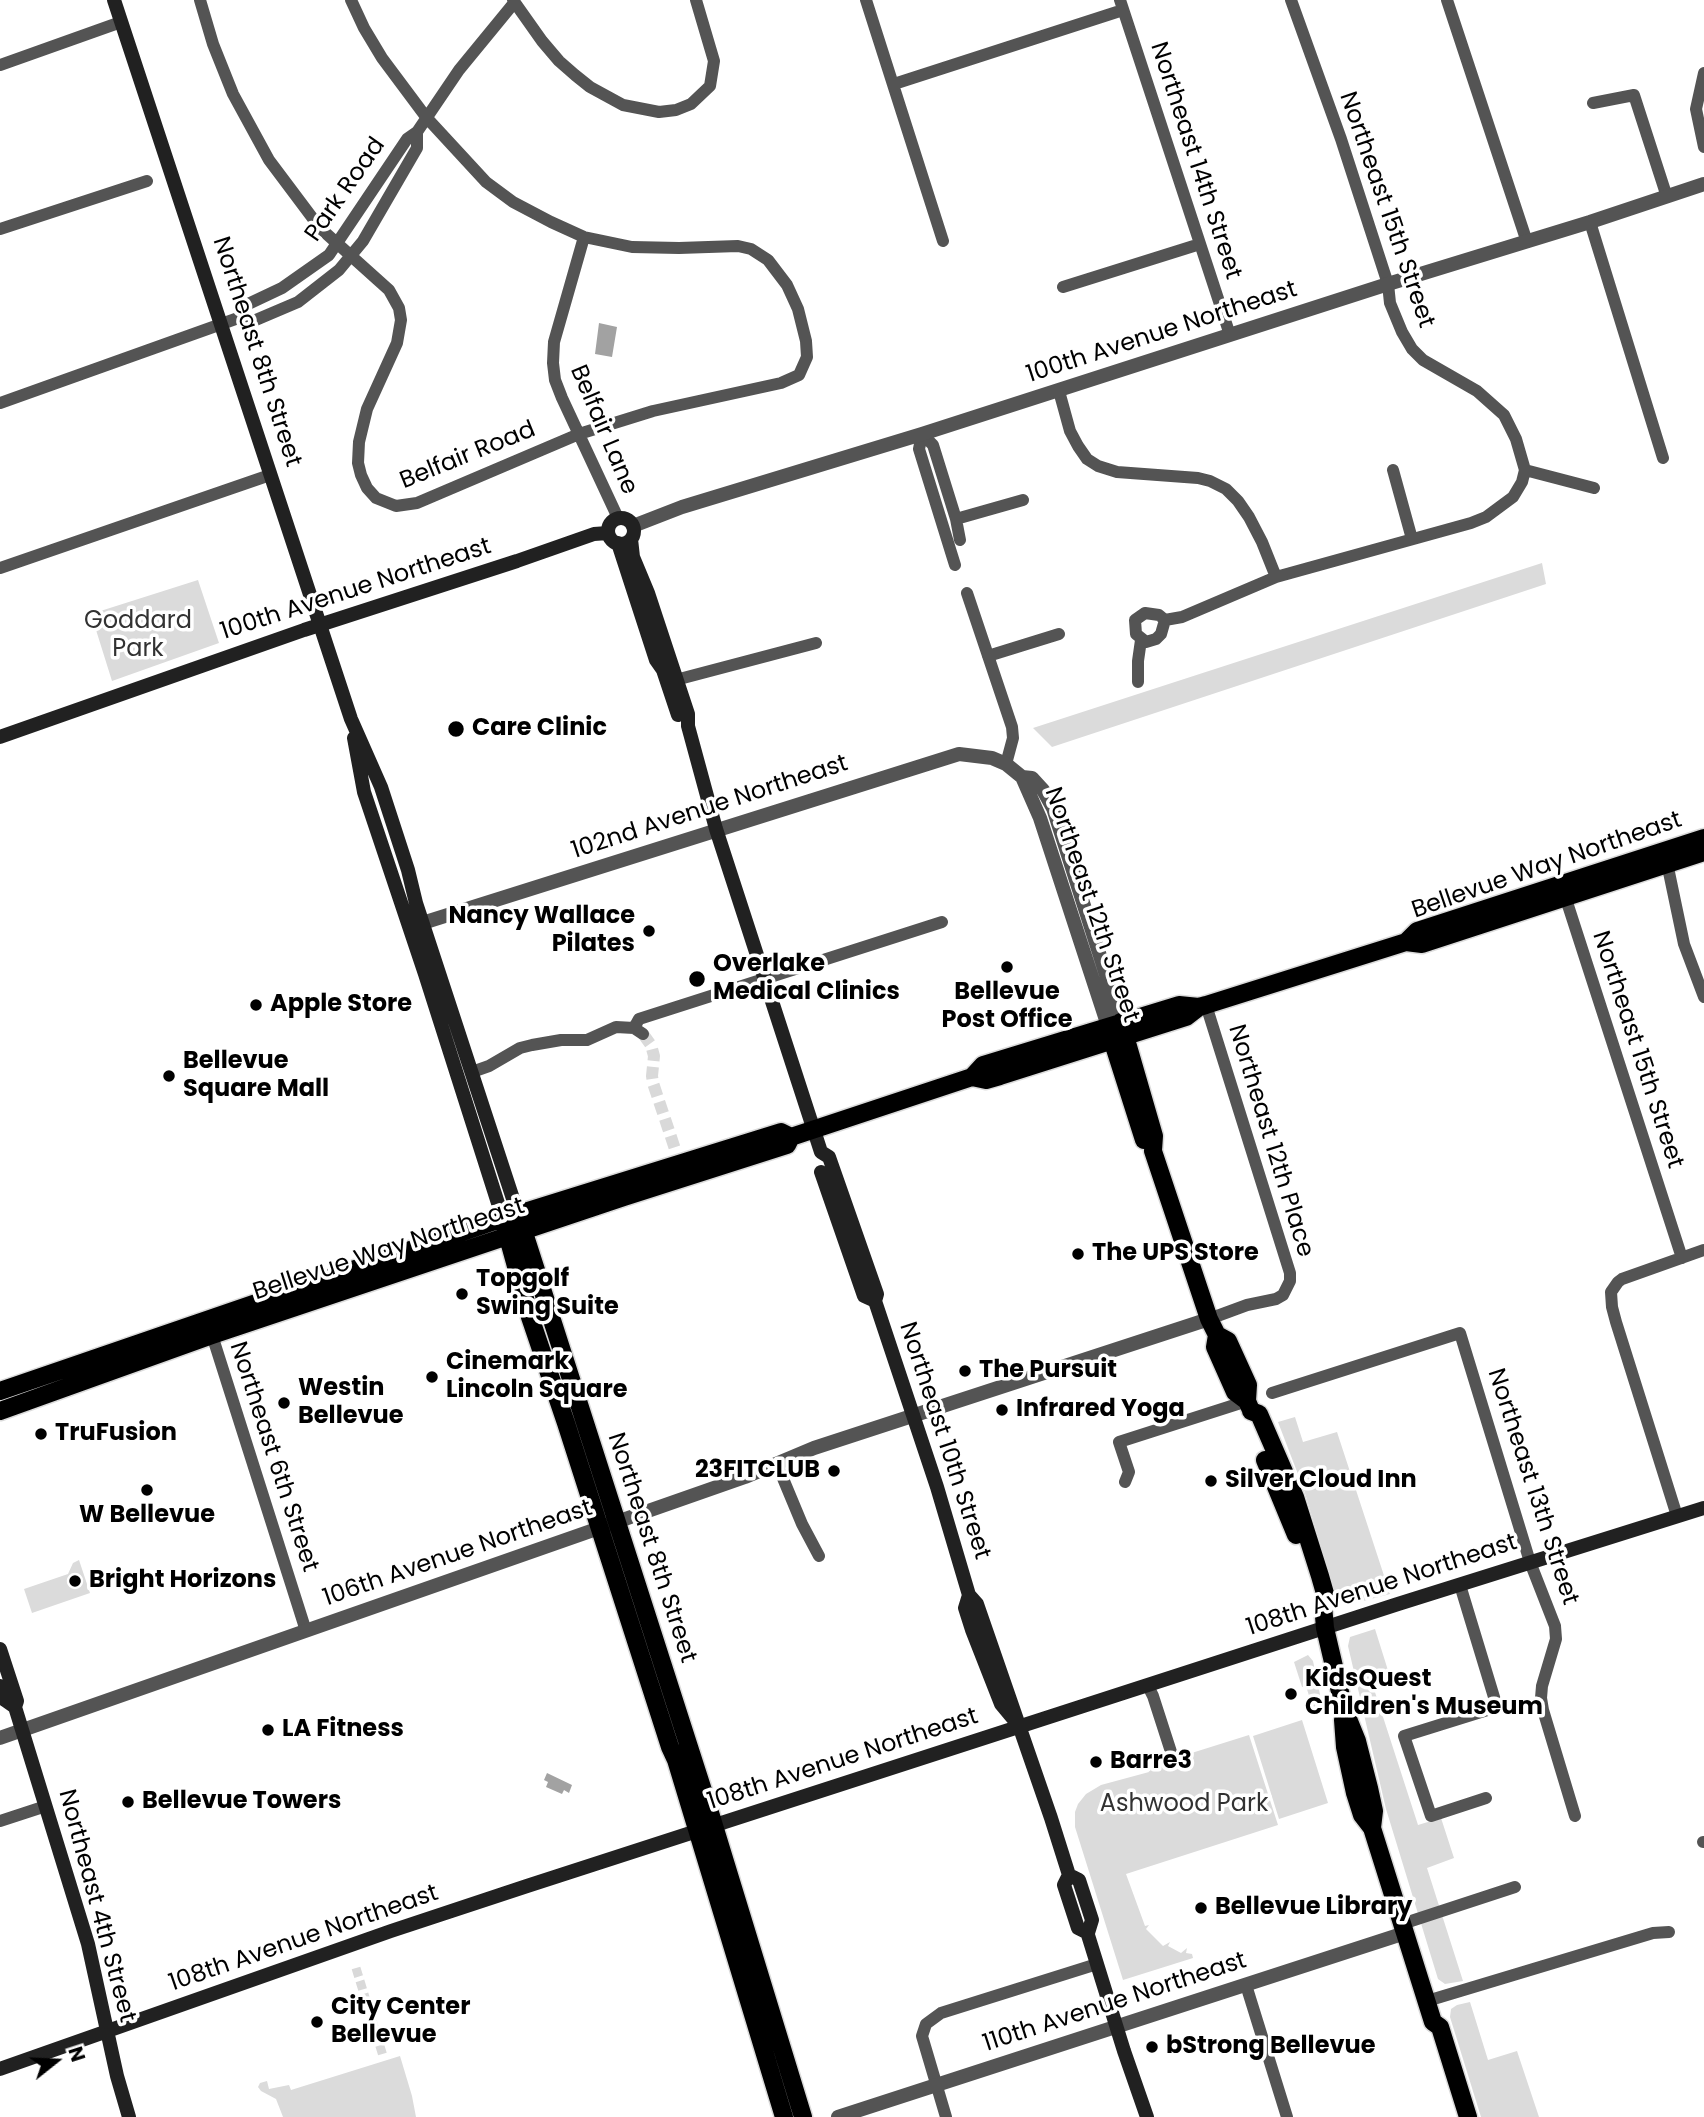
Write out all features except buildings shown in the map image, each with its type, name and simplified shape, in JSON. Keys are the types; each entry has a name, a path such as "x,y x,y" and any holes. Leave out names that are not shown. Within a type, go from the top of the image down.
{"main road":[{"name":"Northeast 8th Street","path":"114,0 351,719 382,787 409,880 472,1072 513,1225 530,1317 670,1747 705,1828 803,2117"},
{"path":"618,518 611,522 623,535"},
{"name":"100th Avenue Northeast","path":"0,737 320,625 594,534 623,535"},
{"name":"Northeast 10th Street","path":"623,535 648,593 672,681 688,714 688,726 716,829 821,1152 829,1157 877,1294 875,1301 969,1595 977,1604 1014,1705 1069,1875 1079,1880 1092,1920 1088,1934 1147,2117"},
{"name":"Northeast 8th Street","path":"351,719 364,792 408,927 618,1522 784,2117"},
{"path":"370,811 382,815 401,873 409,880"},
{"name":"Bellevue Way Northeast","path":"0,1391 343,1273 787,1145 791,1137 814,1129 972,1077 986,1080 1116,1031 1186,1017 1203,1006 1406,942 1422,944 1565,896 1665,857 1704,838"},
{"name":"Bellevue Way Northeast","path":"1406,942 1416,931 1665,857 1704,852"},
{"name":"Northeast 12th Street","path":"1116,1031 1154,1136 1153,1151 1209,1319 1217,1335 1228,1341 1248,1385 1249,1406 1259,1415 1295,1497 1326,1597 1323,1605 1325,1628 1344,1709 1342,1725 1355,1793 1362,1815 1372,1828 1433,2022 1440,2027 1468,2117"},
{"name":"Bellevue Way Northeast","path":"0,1411 297,1307 513,1225 678,1156 781,1132 791,1137"},
{"name":"Northeast 10th Street","path":"821,1172 864,1296 875,1301"},
{"path":"297,1307 297,1298 332,1283 343,1273"},
{"name":"108th Avenue Northeast","path":"0,2070 391,1931 1019,1726 1704,1508"},
{"name":"Northeast 4th Street","path":"0,1650 17,1700 15,1707 22,1731 88,1944 117,2076 129,2117"},
{"name":"Northeast 4th Street","path":"0,1686 5,1700 15,1707"},
{"name":"Northeast 12th Street","path":"1433,2022 1429,2031 1458,2117"}],"street":[{"name":"Belfair Road","path":"200,0 228,82 269,160 320,228 389,290 399,309 401,320 397,344 367,409 359,442 361,475 376,498 396,506 417,503 579,434 653,411 781,383 799,375 804,368 807,357 806,341 798,309 787,285 768,260 751,248 632,247 584,237"},
{"path":"351,0 364,28 383,58 426,117 486,182 513,202 584,237"},
{"path":"514,2 559,61 590,87 623,105 659,112 676,110 691,104 710,86 714,61 696,0"},
{"path":"866,0 943,241"},
{"name":"Northeast 15th Street","path":"1291,0 1341,139 1388,284 1395,318 1412,349 1423,359 1478,391 1504,415 1516,439 1525,470"},
{"path":"1447,0 1527,242"},
{"name":"Park Road","path":"0,403 242,317 246,305 282,288 329,255 407,139 417,132 485,36 514,2"},
{"path":"894,85 1122,5"},
{"name":"Northeast 14th Street","path":"1122,5 1230,335"},
{"path":"0,65 121,22"},
{"path":"1704,74 1696,109 1704,147"},
{"path":"1593,103 1634,95 1667,197"},
{"name":"Park Road","path":"242,317 251,322 298,302 339,270 363,241 417,148 417,132"},
{"path":"0,229 147,181"},
{"name":"100th Avenue Northeast","path":"623,535 682,507 1059,391 1704,184"},
{"path":"1590,222 1663,458"},
{"name":"Belfair Lane","path":"584,237 554,342 552,363 555,380 618,518"},
{"path":"1063,286 1200,244"},
{"path":"1059,391 1074,439 1087,459 1098,466 1116,472 1198,478 1226,489 1250,517 1276,577"},
{"path":"922,434 933,445 960,540"},
{"path":"922,434 919,449 955,565"},
{"path":"1393,470 1412,539"},
{"path":"1165,620 1161,634 1156,639 1146,642 1136,634 1135,620 1145,613 1165,620 1182,617 1276,577 1486,517 1513,497 1522,482 1525,470 1594,488"},
{"path":"0,568 270,474"},
{"path":"956,519 1023,500"},
{"path":"967,593 1012,727 1013,738 1006,764"},
{"path":"988,656 1059,634"},
{"path":"1138,682 1142,640"},
{"path":"672,681 816,643"},
{"name":"102nd Avenue Northeast","path":"408,927 959,754 980,755 1006,764 1022,777"},
{"name":"Northeast 12th Street","path":"1022,777 1032,778 1043,790 1053,808 1084,905 1116,1031 1040,818 1022,777"},
{"path":"1051,852 1060,859 1073,893 1084,905"},
{"path":"1665,857 1684,944 1704,997"},
{"name":"Northeast 15th Street","path":"1565,896 1682,1258"},
{"path":"472,1072 489,1066 520,1048 532,1045 561,1040 587,1040 616,1027 638,1031 639,1019 942,922"},
{"name":"Northeast 12th Place","path":"1203,1006 1290,1273 1290,1281 1283,1295 1276,1299 1247,1305 1209,1319"},
{"name":"Northeast 10th Street","path":"821,1152 817,1160 821,1172"},
{"path":"1678,1516 1616,1322 1611,1292 1622,1279 1704,1250"},
{"name":"106th Avenue Northeast","path":"0,1738 745,1477 814,1448 1209,1319"},
{"name":"Northeast 13th Street","path":"1272,1393 1460,1334 1530,1562 1555,1626 1556,1639 1542,1686 1543,1710 1575,1816"},
{"name":"Northeast 6th Street","path":"212,1335 306,1631"},
{"path":"1125,1482 1129,1472 1119,1442 1249,1406"},
{"path":"776,1464 819,1556"},
{"path":"1460,1585 1497,1707 1405,1736 1431,1816 1486,1798"},
{"path":"1148,1686 1173,1758"},
{"path":"0,1821 46,1806"},
{"path":"1404,1929 1515,1887"},
{"name":"110th Avenue Northeast","path":"838,2117 1245,1985 1404,1929"},
{"path":"1427,2001 1653,1933 1669,1932"},
{"path":"946,2117 922,2036 926,2024 941,2013 1097,1964"},
{"path":"1245,1985 1287,2117"}],"green space":[{"path":"1542,563 1546,584 1052,747 1033,728"},
{"name":"Goddard Park","path":"198,580 219,643 112,681 91,614"},
{"path":"1295,1417 1303,1442 1337,1432 1390,1594 1348,1605 1337,1599 1304,1490 1278,1422"},
{"name":"Bright Horizons","path":"79,1560 90,1593 32,1613 24,1589 68,1574 73,1563"},
{"path":"1375,1629 1391,1680 1373,1686 1418,1825 1441,1818 1454,1858 1427,1868 1463,1981 1445,1984 1438,1979 1386,1809 1348,1646 1350,1637"},
{"path":"1308,1655 1313,1661 1323,1709 1307,1715 1305,1711 1309,1709 1306,1701 1310,1699 1306,1686 1302,1687 1294,1662"},
{"name":"Ashwood Park","path":"1302,1720 1328,1803 1279,1819 1253,1736"},
{"name":"Ashwood Park","path":"1249,1735 1278,1825 1126,1874 1145,1926 1149,1925 1146,1929 1163,1946 1170,1942 1168,1946 1181,1953 1187,1948 1186,1953 1192,1954 1193,1958 1123,1980 1075,1827 1078,1804 1086,1794 1101,1785 1149,1772 1147,1767"},
{"path":"1470,2002 1488,2060 1517,2051 1539,2117 1481,2117 1450,2017 1451,2009"},
{"path":"400,2056 416,2117 283,2117 276,2099 258,2087 260,2083 267,2081 269,2089 289,2085 291,2090"}],"shaded area":[{"path":"599,323 617,327 612,357 595,354"},
{"path":"547,1773 572,1785 569,1793 564,1790 562,1794 546,1787 548,1782 544,1780"}],"tunnel":[{"path":"643,1034 651,1045 654,1056 653,1083 675,1149"},
{"path":"356,1968 383,2056"}],"place":[{"name":"Care Clinic","path":"456,729"},
{"name":"Nancy Wallace Pilates","path":"649,931"},
{"name":"Bellevue Post Office","path":"1007,967"},
{"name":"Overlake Medical Clinics","path":"697,979"},
{"name":"Apple Store","path":"256,1005"},
{"name":"Bellevue Square Mall","path":"169,1076"},
{"name":"The UPS Store","path":"1078,1254"},
{"name":"Topgolf Swing Suite","path":"462,1294"},
{"name":"The Pursuit","path":"965,1371"},
{"name":"Cinemark Lincoln Square","path":"432,1377"},
{"name":"Westin Bellevue","path":"284,1403"},
{"name":"Infrared Yoga","path":"1002,1410"},
{"name":"TruFusion","path":"41,1434"},
{"name":"23FITCLUB","path":"834,1471"},
{"name":"Silver Cloud Inn","path":"1211,1481"},
{"name":"W Bellevue","path":"147,1490"},
{"name":"Bright Horizons","path":"75,1581"},
{"name":"KidsQuest Children's Museum","path":"1291,1694"},
{"name":"LA Fitness","path":"268,1730"},
{"name":"Barre3","path":"1096,1762"},
{"name":"Bellevue Towers","path":"128,1802"},
{"name":"Bellevue Library","path":"1201,1908"},
{"name":"City Center Bellevue","path":"317,2022"},
{"name":"bStrong Bellevue","path":"1152,2047"}]}
